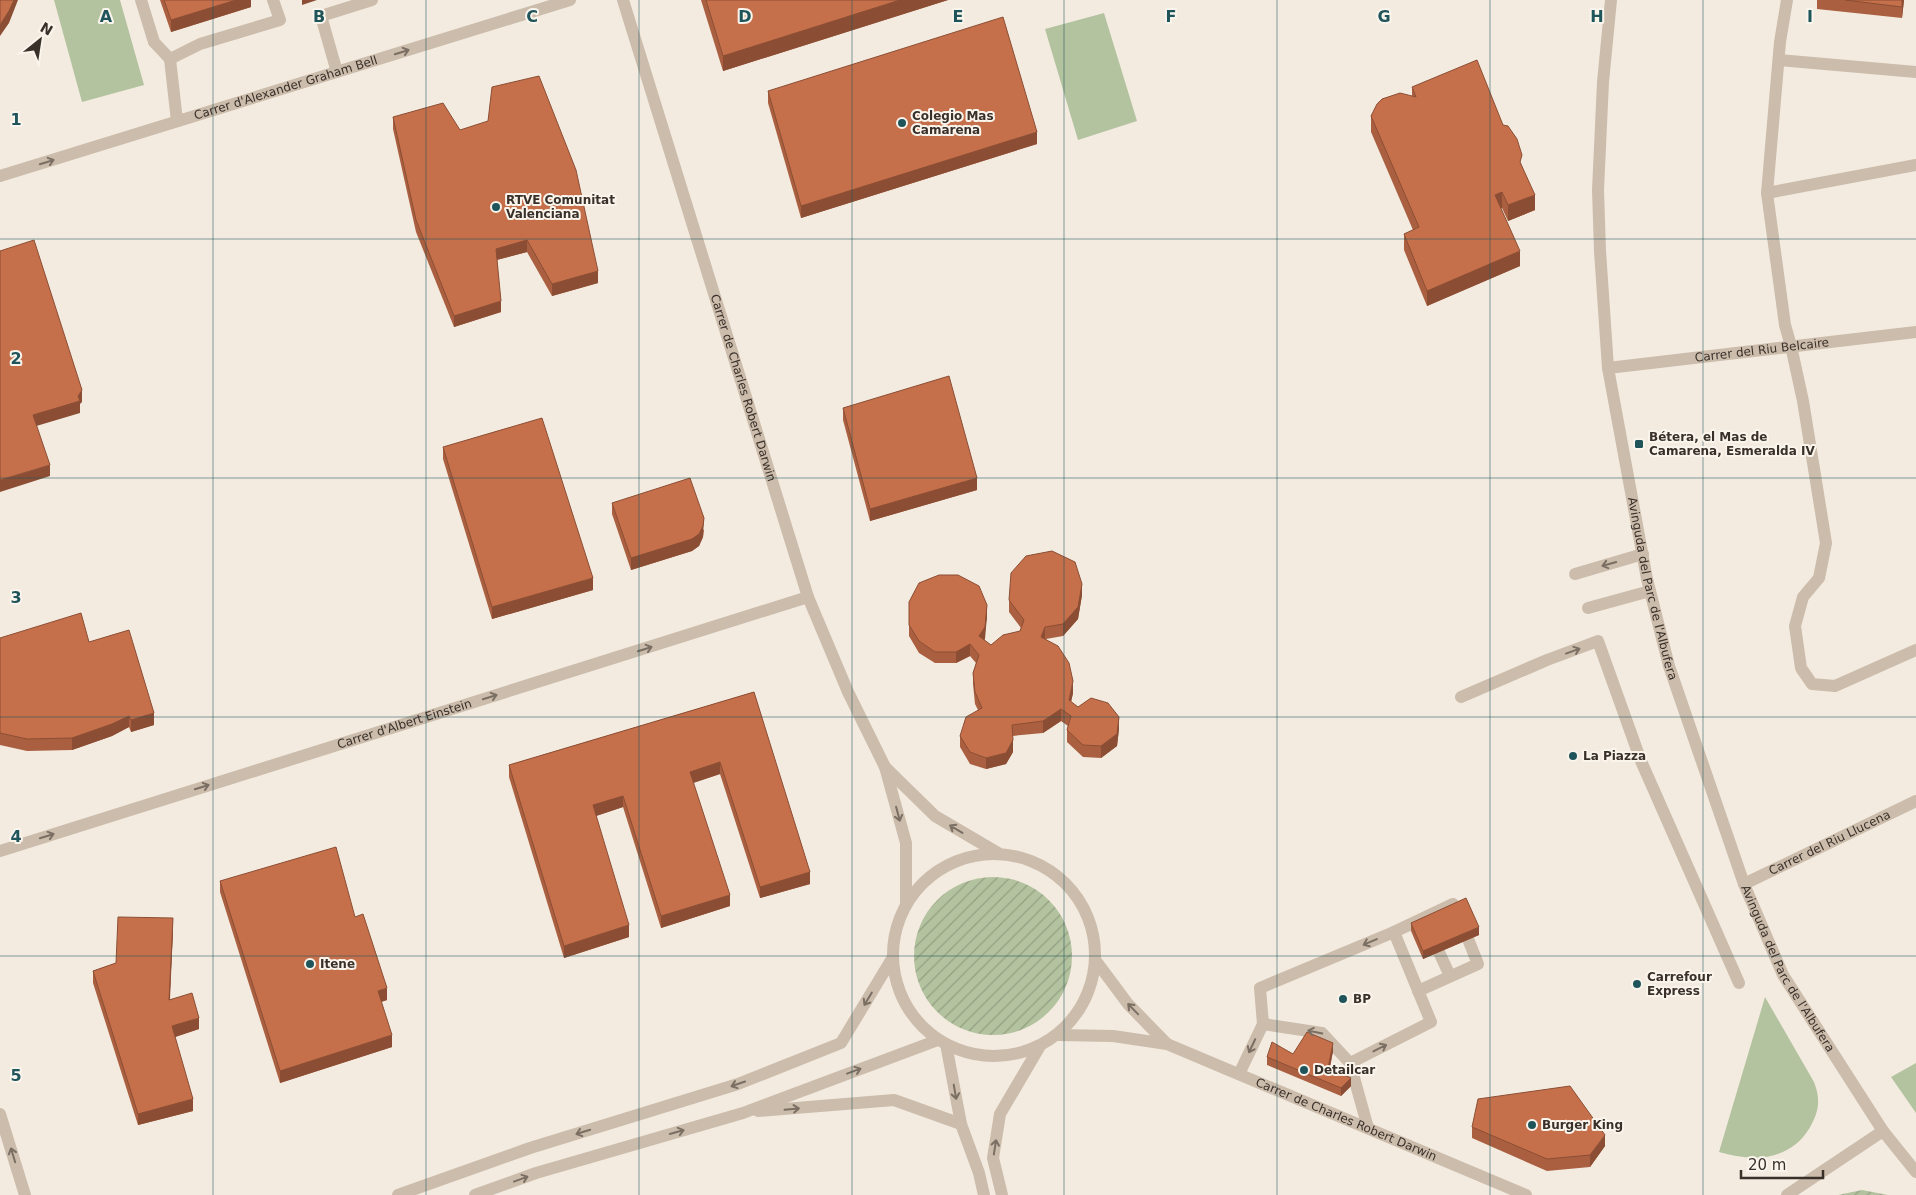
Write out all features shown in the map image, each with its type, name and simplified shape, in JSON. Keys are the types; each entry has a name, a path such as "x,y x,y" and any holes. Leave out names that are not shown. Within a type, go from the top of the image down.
{"street":[{"path":"141,0 154,42 170,59 178,122"},
{"path":"170,59 200,44 280,20 273,0"},
{"path":"337,72 321,16 372,0"},
{"name":"Carrer d'Alexander Graham Bell","path":"0,176 570,0"},
{"name":"Carrer de Charles Robert Darwin","path":"623,0 808,598 848,692 885,767 906,842 906,904"},
{"name":"Avinguda del Parc de l'Albufera","path":"1611,0 1603,82 1598,190 1608,368 1650,591 1669,666 1744,884 1784,975 1883,1132 1916,1172"},
{"path":"1787,0 1779,60 1767,194 1785,326 1803,401 1826,543 1818,578 1803,598 1795,626 1801,668 1812,684 1835,686 1916,650"},
{"path":"1779,60 1916,72"},
{"path":"1767,194 1916,165"},
{"name":"Carrer del Riu Belcaire","path":"1608,368 1916,332"},
{"path":"1574,574 1643,554"},
{"path":"1588,608 1650,591"},
{"name":"Carrer d'Albert Einstein","path":"0,851 808,598"},
{"path":"1461,697 1547,660 1598,642 1641,761 1739,982"},
{"name":"Carrer de Charles Robert Darwin","path":"885,767 935,816 998,853"},
{"name":"Carrer del Riu Llucena","path":"1744,884 1916,801"},
{"path":"998,853 1030,860 1058,876 1079,900 1089,922 1092,929 1096,960 1090,989 1078,1014 1058,1035 1040,1046 1009,1056 976,1055 942,1042 914,1018 898,989 893,957 896,930 906,904 923,882 945,866 971,856 998,853"},
{"path":"1239,1074 1263,1024 1260,988 1425,921 1453,904 1456,911"},
{"path":"1350,1063 1431,1022 1394,932"},
{"path":"1418,991 1478,964 1468,939"},
{"path":"1439,952 1450,976"},
{"path":"398,1195 530,1148 738,1084 841,1043 893,957"},
{"name":"Carrer de Charles Robert Darwin","path":"1096,960 1128,1004 1167,1044"},
{"path":"1263,1024 1322,1033 1350,1063 1368,1128"},
{"name":"Carrer de Charles Robert Darwin","path":"1058,1035 1113,1036 1167,1044 1526,1195"},
{"path":"475,1195 536,1173 743,1113 942,1042"},
{"path":"942,1042 960,1124 979,1173 984,1195"},
{"path":"1002,1195 993,1158 1000,1114 1040,1046"},
{"path":"743,1113 894,1100 960,1124"},
{"path":"0,1114 25,1195"},
{"path":"1786,1195 1883,1132"}],"green space":[{"path":"54,0 120,0 144,85 82,102"},
{"path":"1104,13 1137,121 1078,140 1045,29"},
{"path":"993,877 1023,883 1049,900 1066,926 1072,956 1066,986 1049,1012 1023,1029 993,1035 963,1029 937,1012 920,986 914,956 920,926 937,900 963,883"},
{"path":"1765,997 1814,1082 1818,1095 1817,1111 1809,1129 1801,1140 1791,1148 1780,1153 1757,1158 1719,1152"},
{"path":"1916,1063 1916,1113 1891,1077"},
{"path":"1862,1190 1888,1195 1838,1195"}],"building":[{"path":"0,0 14,0 0,25"},
{"path":"164,0 236,0 171,20"},
{"path":"706,0 900,0 723,56"},
{"path":"1845,0 1902,0 1902,7"},
{"name":"Colegio Mas Camarena","path":"1003,17 1037,132 801,206 768,91"},
{"path":"1477,60 1503,125 1508,126 1517,139 1522,155 1520,162 1535,195 1508,205 1502,192 1495,195 1520,251 1427,291 1404,234 1419,227 1371,116 1382,99 1400,93 1416,97 1412,87"},
{"name":"RTVE Comunitat Valenciana","path":"539,76 576,170 598,271 552,284 527,240 496,249 501,301 454,316 416,220 393,117 443,103 460,130 488,121 492,87"},
{"path":"34,240 82,390 78,396 80,401 33,415 50,465 0,480 0,251"},
{"path":"949,376 977,478 870,509 843,408"},
{"path":"542,418 593,578 492,607 443,447"},
{"path":"690,478 704,518 699,534 692,539 631,558 612,503"},
{"path":"1052,551 1075,562 1082,584 1078,607 1063,624 1045,627 1041,637 1058,646 1069,663 1073,681 1069,700 1078,707 1091,698 1108,703 1119,717 1117,734 1101,746 1083,745 1067,730 1071,716 1061,709 1043,721 1012,725 1013,740 1006,753 986,758 970,752 960,736 966,717 982,708 975,692 973,673 979,655 970,644 956,652 935,652 919,641 909,625 909,602 919,583 939,575 958,575 979,586 987,605 985,627 979,636 991,645 1003,635 1020,631 1024,620 1009,600 1011,573 1026,556"},
{"path":"81,613 89,642 129,630 154,713 131,720 129,716 72,738 27,739 0,733 0,638"},
{"path":"754,692 810,872 760,887 720,762 690,772 730,895 661,916 623,796 593,805 629,925 564,946 509,765"},
{"path":"336,847 355,917 363,914 387,988 378,991 392,1035 280,1071 220,881"},
{"path":"1466,898 1479,927 1423,951 1411,923"},
{"path":"118,917 173,918 169,1000 192,993 199,1018 172,1026 193,1099 138,1114 93,971 116,963"},
{"name":"Detailcar","path":"1307,1032 1333,1043 1328,1068 1351,1078 1341,1088 1267,1057 1272,1042 1293,1054"},
{"name":"Burger King","path":"1570,1086 1605,1135 1590,1155 1547,1159 1472,1127 1478,1099"}],"place":[{"name":"Colegio Mas Camarena","path":"902,123"},
{"name":"RTVE Comunitat Valenciana","path":"496,207"},
{"name":"Bétera, el Mas de Camarena, Esmeralda IV","path":"1639,444"},
{"name":"La Piazza","path":"1573,756"},
{"name":"Itene","path":"310,964"},
{"name":"Carrefour Express","path":"1637,984"},
{"name":"BP","path":"1343,999"},
{"name":"Detailcar","path":"1304,1070"},
{"name":"Burger King","path":"1532,1125"}]}
